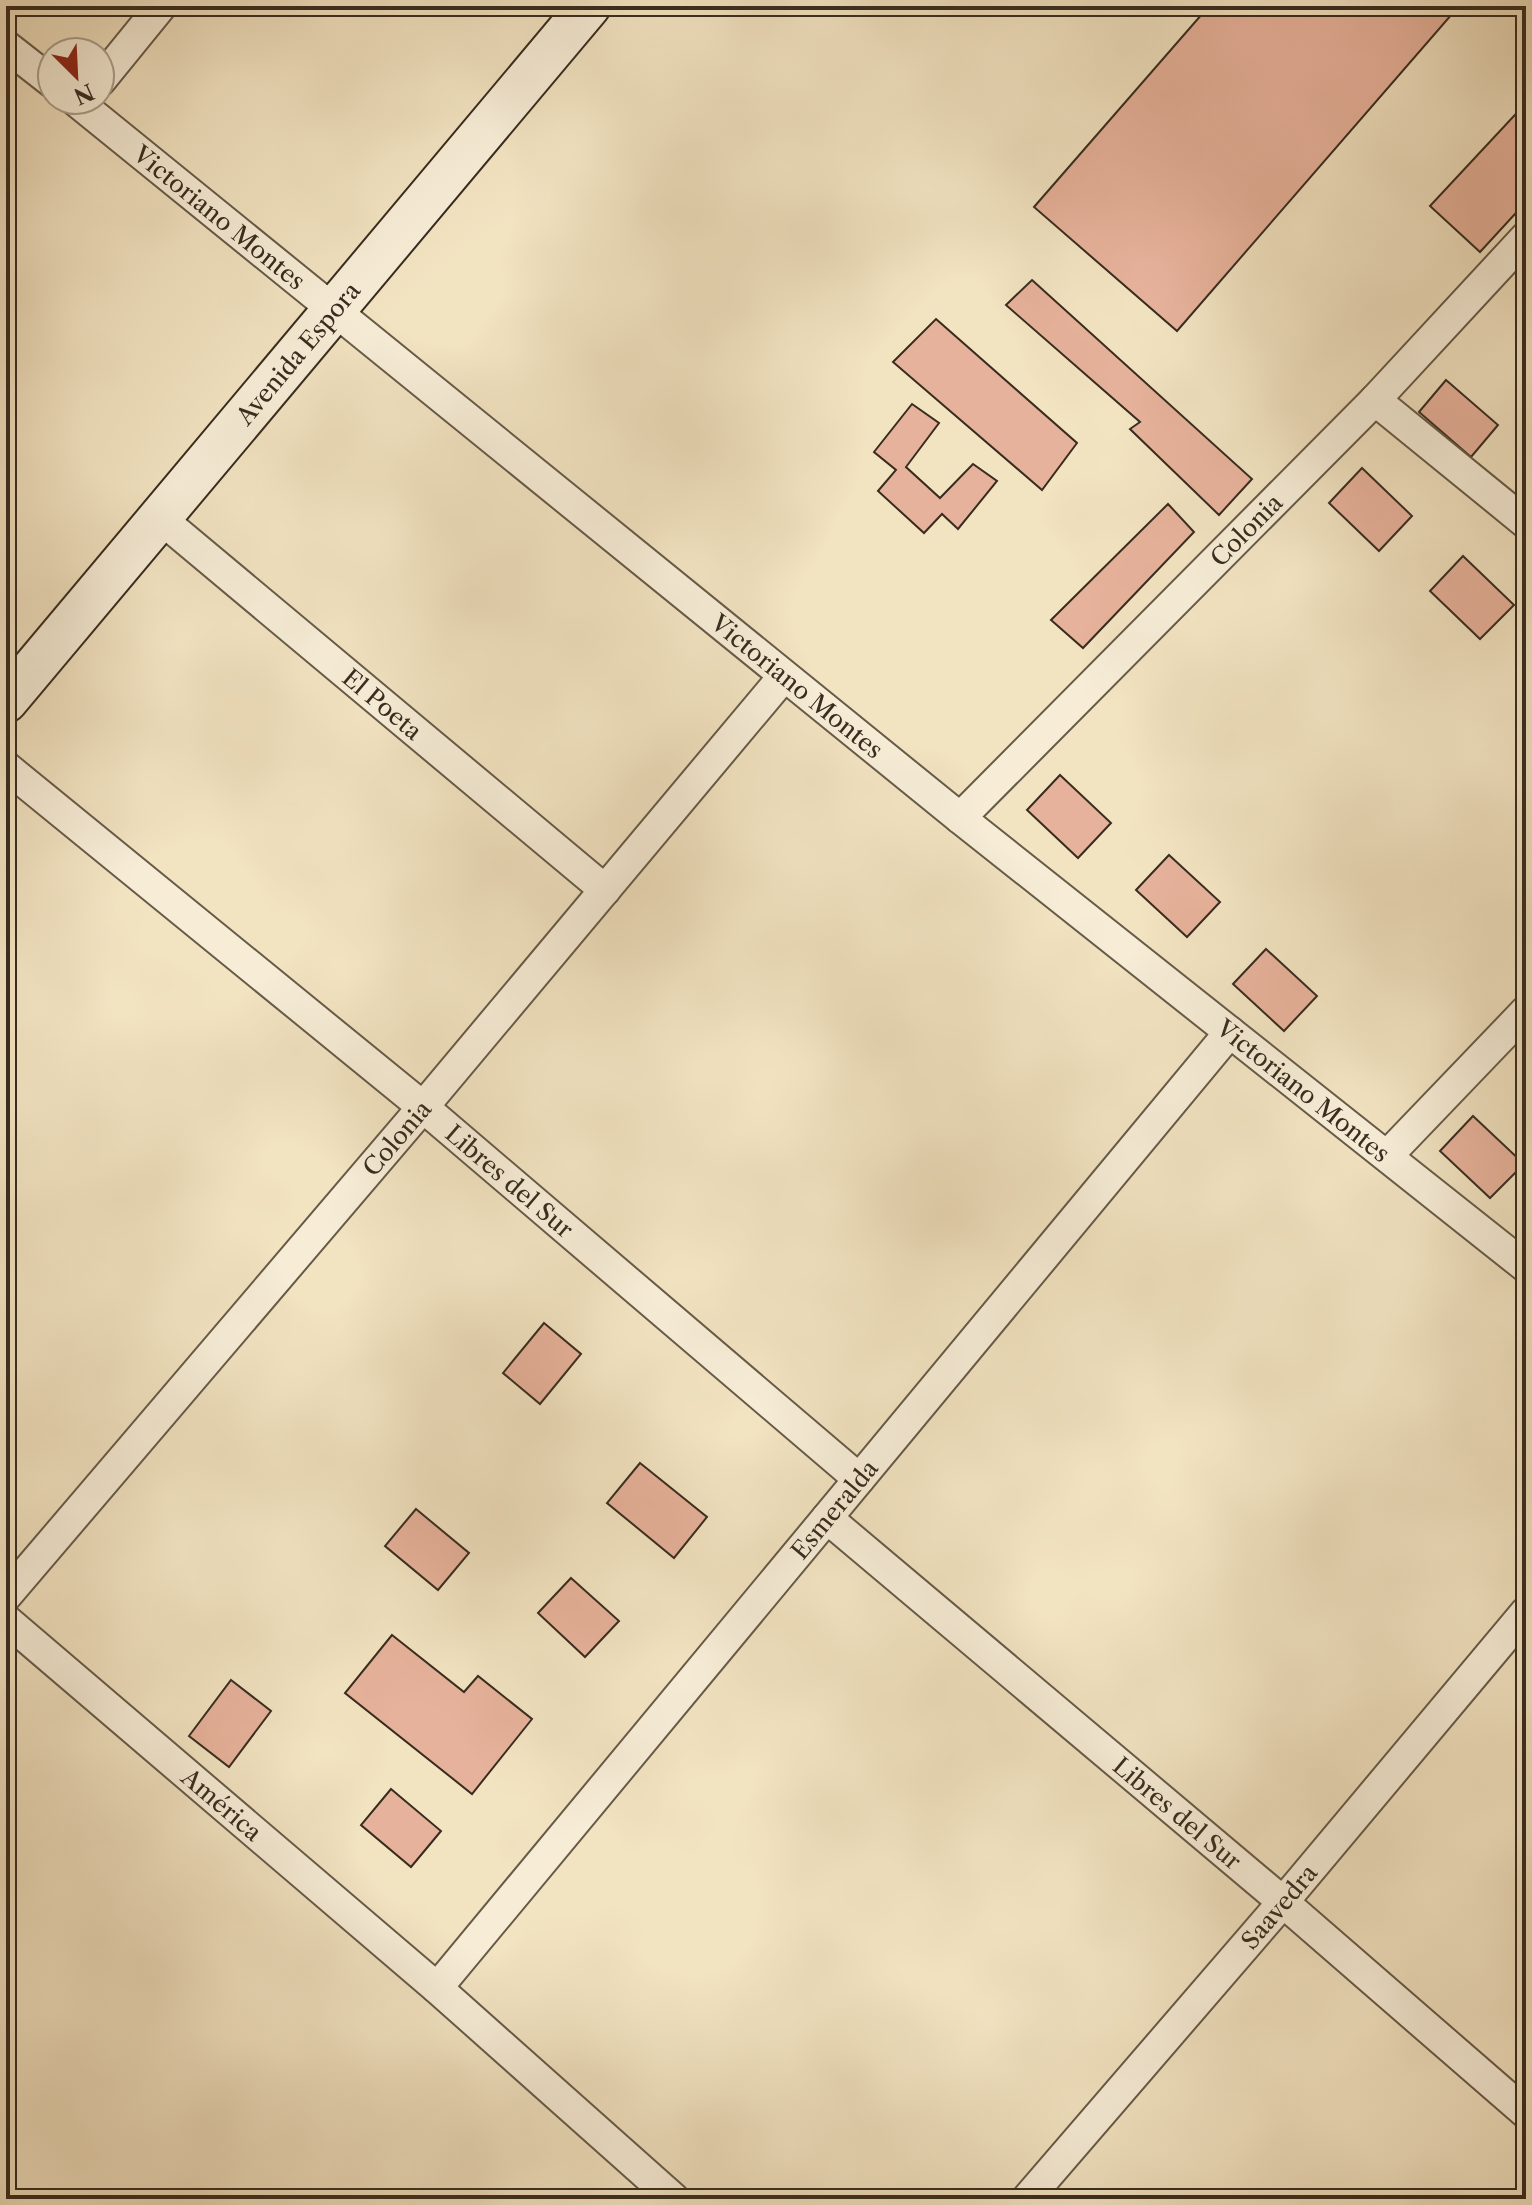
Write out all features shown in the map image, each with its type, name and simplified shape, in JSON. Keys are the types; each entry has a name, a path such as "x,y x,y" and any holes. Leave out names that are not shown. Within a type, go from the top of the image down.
{"main road":[{"name":"Avenida Espora","path":"6,701 589,6"}],"street":[{"path":"116,61 161,6"},
{"path":"6,46 36,69"},
{"name":"Victoriano Montes","path":"97,116 960,818 1526,1267"},
{"name":"Colonia","path":"960,818 1375,400 1526,237"},
{"path":"1375,400 1526,523"},
{"name":"El Poeta","path":"160,518 605,890"},
{"name":"Colonia","path":"6,1596 423,1107 784,676"},
{"name":"Libres del Sur","path":"6,767 423,1107 859,1479"},
{"path":"1387,1156 1526,1011"},
{"name":"Esmeralda","path":"437,1988 1230,1032"},
{"name":"Libres del Sur","path":"827,1518 1283,1902 1526,2113"},
{"name":"Saavedra","path":"1027,2199 1283,1902 1526,1612"},
{"name":"América","path":"6,1620 437,1988 674,2199"}],"building":[{"path":"1209,6 1459,6 1177,331 1034,207"},
{"path":"1526,103 1526,202 1480,252 1430,206"},
{"path":"1032,280 1252,479 1219,515 1130,429 1140,422 1006,305"},
{"path":"936,319 1077,443 1042,490 893,362"},
{"path":"1446,380 1498,425 1471,457 1419,412"},
{"path":"912,404 939,423 906,467 940,498 973,464 997,481 958,529 942,514 924,533 878,491 896,470 874,452"},
{"path":"1362,468 1412,516 1379,551 1329,503"},
{"path":"1168,504 1194,532 1083,648 1051,620"},
{"path":"1463,556 1514,605 1480,639 1430,591"},
{"path":"1060,775 1111,823 1078,858 1027,810"},
{"path":"1169,855 1220,902 1187,937 1136,890"},
{"path":"1266,949 1317,996 1284,1031 1233,984"},
{"path":"1473,1116 1524,1164 1490,1198 1440,1151"},
{"path":"544,1323 581,1354 540,1404 503,1373"},
{"path":"640,1463 707,1517 674,1558 607,1503"},
{"path":"416,1509 469,1553 438,1590 385,1546"},
{"path":"571,1578 619,1621 585,1657 538,1613"},
{"path":"392,1635 464,1692 478,1676 532,1719 472,1794 345,1693"},
{"path":"231,1680 271,1711 229,1767 189,1736"},
{"path":"391,1789 441,1831 411,1867 361,1825"}]}
